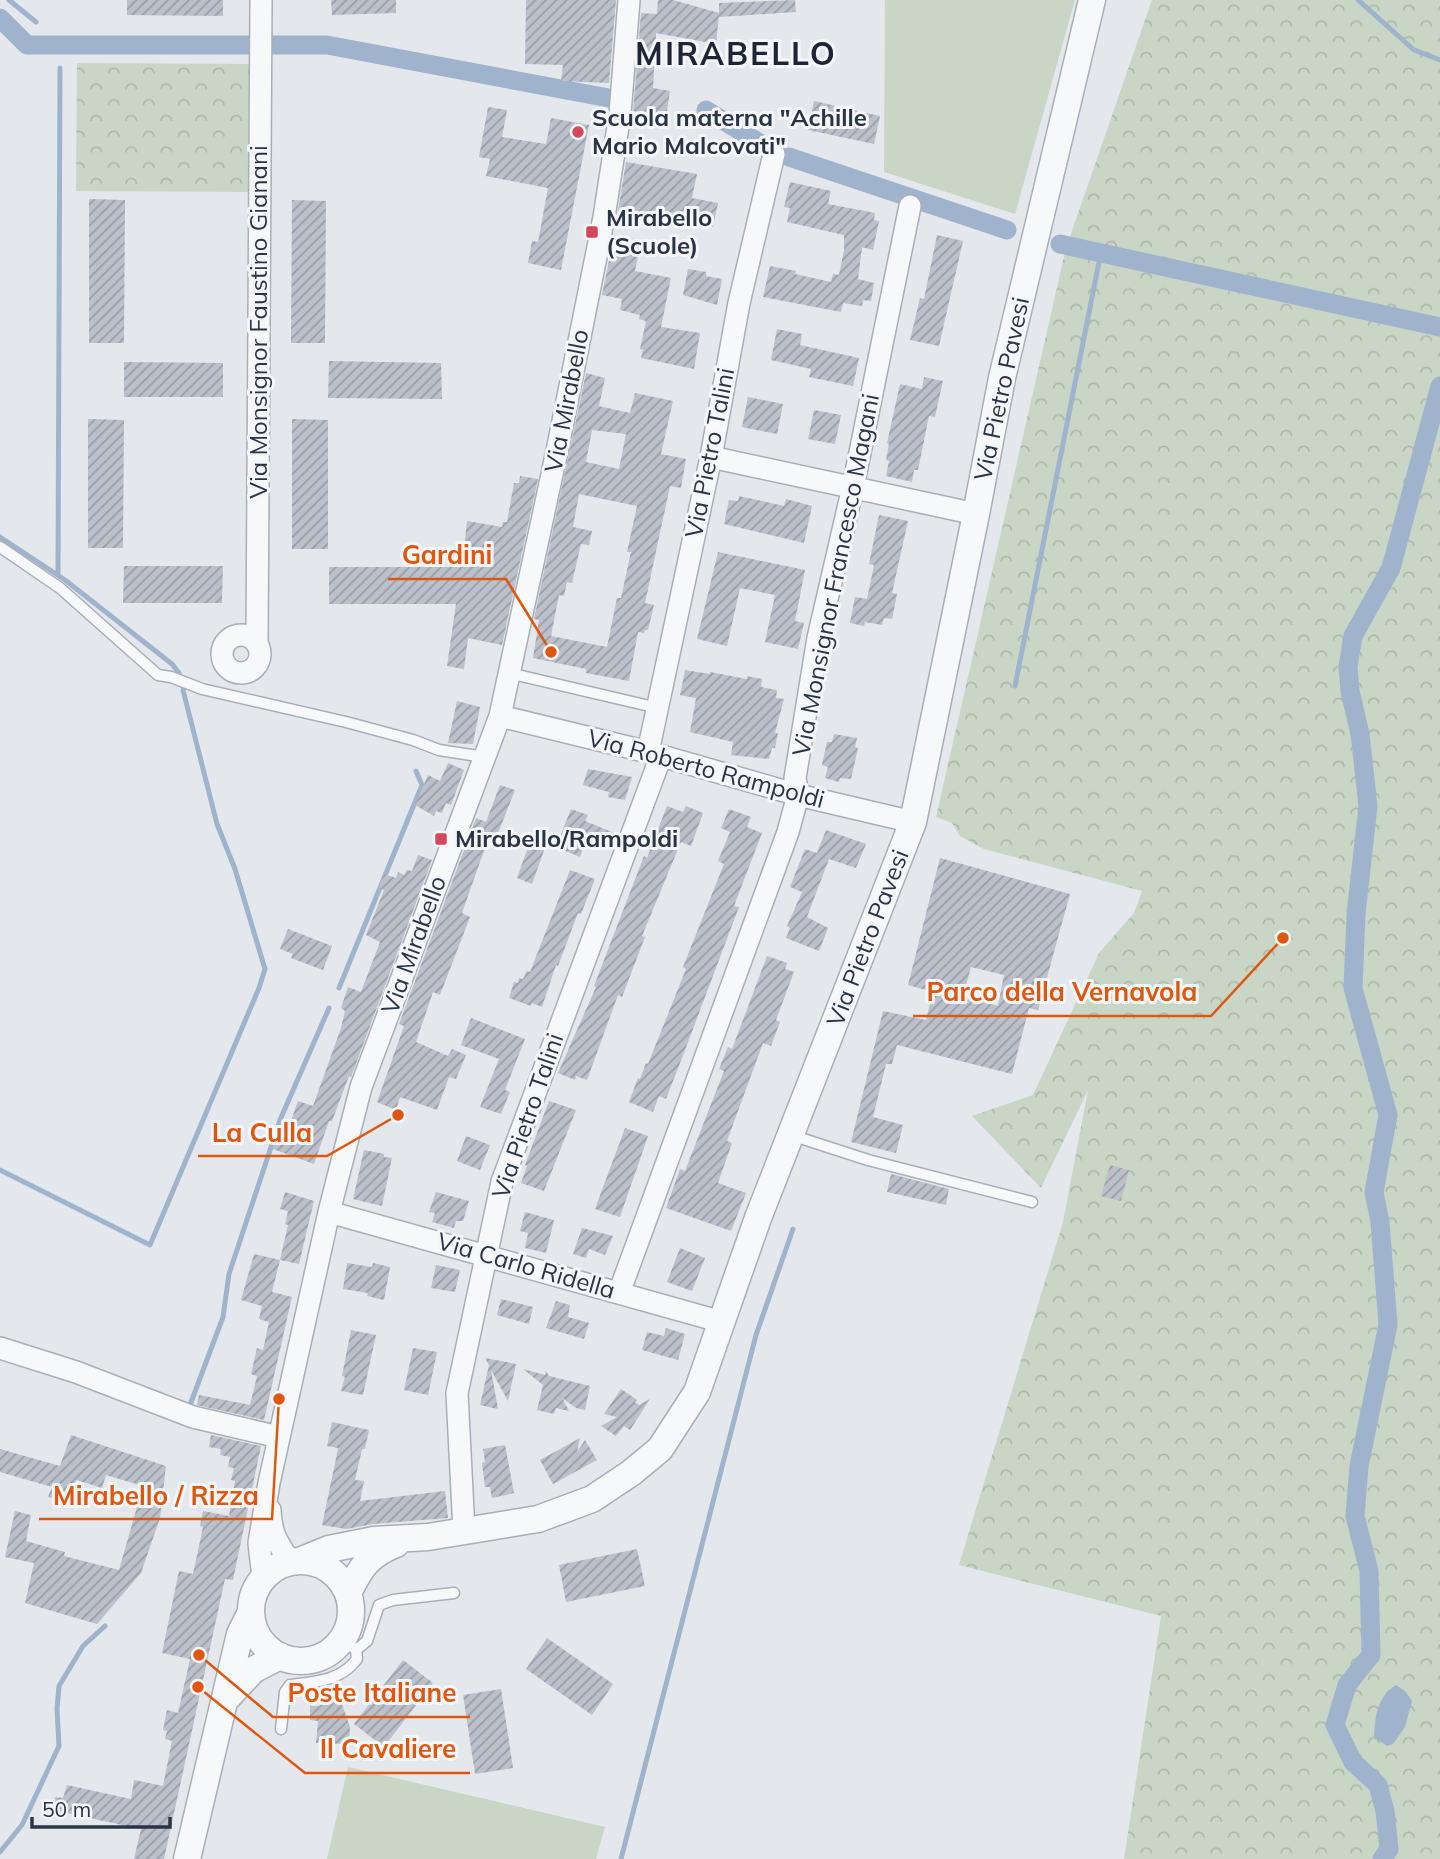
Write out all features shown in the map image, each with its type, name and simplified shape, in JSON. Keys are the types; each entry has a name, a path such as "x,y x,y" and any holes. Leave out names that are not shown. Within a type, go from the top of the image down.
{"street":[{"name":"Via Monsignor Faustino Gianani","path":"257,643 261,0"},
{"name":"Via Mirabello","path":"263,1578 259,1543 269,1483 329,1212 361,1087 500,716 558,451 604,217 620,114 629,0"},
{"name":"Via Pietro Pavesi","path":"296,1561 329,1549 374,1540 409,1539 538,1519 592,1499 631,1473 660,1449 697,1392 758,1218 912,822 1002,378 1092,0"},
{"name":"Via Pietro Pavesi","path":"1059,137 1107,0"},
{"name":"Via Pietro Talini","path":"464,1531 457,1393 502,1182 655,754 658,708 711,457 739,303 774,155"},
{"name":"Via Monsignor Francesco Magani","path":"619,1293 783,844 798,795 795,778 818,638 853,487 910,206"},
{"path":"711,457 976,514"},
{"name":"Via Roberto Rampoldi","path":"500,716 655,754 798,795 912,822"},
{"name":"Via Carlo Ridella","path":"329,1212 722,1322"},
{"path":"0,1348 76,1372 193,1417 279,1437"},
{"name":"Via Mirabello","path":"269,1483 271,1528 275,1540 296,1561"},
{"name":"Via Pietro Pavesi","path":"348,1593 360,1567 371,1557 409,1539"},
{"path":"187,1859 240,1634 251,1612 254,1592 263,1578 278,1566 296,1561 312,1561 329,1569 344,1584 348,1593 351,1619 349,1645 313,1660 296,1661 280,1656 261,1641 251,1612"},
{"path":"223,1702 253,1670 280,1656"}],"lane":[{"path":"0,547 60,588 158,675 202,689 373,729 439,750 484,757"},
{"path":"509,673 658,708"},
{"path":"791,1135 868,1160 1032,1202"},
{"path":"281,1729 287,1687 324,1681 342,1672 356,1659 349,1645 367,1641 379,1605 393,1600 454,1593"}],"green space":[{"path":"885,0 1075,0 1015,214 884,172"},
{"path":"1152,0 1440,0 1440,1859 1124,1859 1161,1616 959,1565 1063,1222 1088,1090 1041,1188 972,1116 1033,1095 1099,953 1134,913 1142,891 984,849 960,836 952,823 936,817 1066,248"},
{"path":"77,63 249,64 248,192 76,191"},
{"path":"348,1767 605,1827 596,1859 327,1859"}],"water":[{"path":"1396,1685 1405,1691 1412,1701 1405,1727 1393,1744 1387,1746 1374,1737 1375,1722 1381,1701"}],"building":[{"path":"127,0 223,0 223,16 127,15"},
{"path":"331,0 396,0 396,13 332,15"},
{"path":"526,0 616,0 609,83 561,81 563,65 525,64"},
{"path":"658,0 673,0 719,13 719,3 795,0 796,12 719,15 716,44 656,33 653,88 670,91 666,117 633,111 641,13 657,14"},
{"path":"814,101 880,116 874,144 808,130"},
{"path":"488,107 507,110 502,137 546,144 551,118 589,125 561,270 528,263 532,241 538,242 548,188 486,176 490,159 479,157"},
{"path":"626,162 697,174 692,198 718,203 713,227 618,211"},
{"path":"790,182 831,191 828,204 875,213 874,220 879,221 873,250 862,247 858,279 874,283 871,301 863,300 862,306 843,303 841,312 763,297 770,266 831,282 833,274 839,275 844,235 787,222 790,208 784,207"},
{"path":"89,199 125,200 124,343 89,343"},
{"path":"292,200 326,201 325,343 291,343"},
{"path":"937,235 963,241 939,346 910,340 920,298 924,299"},
{"path":"613,241 640,246 635,271 671,278 661,327 700,333 694,369 641,358 643,350 640,349 646,321 639,319 640,315 620,310 622,299 602,295"},
{"path":"688,269 706,272 706,276 722,279 717,305 683,295"},
{"path":"777,329 802,334 800,345 859,358 853,386 809,377 811,369 771,360"},
{"path":"329,361 441,363 442,399 328,398"},
{"path":"124,362 223,363 223,397 124,397"},
{"path":"586,373 605,378 599,406 630,413 635,393 673,401 661,454 686,459 681,488 670,486 645,603 654,605 648,630 644,633 638,632 629,681 586,673 586,669 533,658 539,620 534,619","holes":["592,430 626,434 619,469 586,462","579,494 637,506 627,552 631,552 621,598 617,598 607,647 551,636 559,595 564,596 567,582 572,583 581,544 589,545 592,531 573,527"]},
{"path":"924,377 943,381 935,417 929,416 918,470 914,470 912,482 886,476 889,461 886,460 887,443 900,384 922,389"},
{"path":"748,397 783,404 777,434 742,427"},
{"path":"814,410 841,415 835,444 808,439"},
{"path":"88,419 124,420 123,548 88,548"},
{"path":"292,419 328,420 328,549 292,549"},
{"path":"520,476 538,479 502,645 468,638 464,669 447,666 456,604 329,604 329,567 462,567 467,521 502,527 503,522 507,522 514,483 519,483"},
{"path":"739,496 784,506 786,499 812,506 804,543 724,524 729,500 738,501"},
{"path":"879,515 908,521 892,593 897,594 892,619 884,618 882,625 865,622 864,626 850,623 855,597 867,599 874,565 869,564"},
{"path":"718,552 805,570 795,621 804,623 798,649 765,642 775,595 740,588 727,646 697,639"},
{"path":"124,566 223,566 222,603 123,603"},
{"path":"685,670 762,679 761,687 777,690 776,698 784,699 775,733 778,733 775,748 772,748 769,759 731,755 733,742 690,732 696,698 680,695"},
{"path":"457,701 480,707 473,744 448,743"},
{"path":"834,734 857,738 855,747 858,748 851,779 840,778 839,782 825,778 828,767 822,765 827,742 832,742"},
{"path":"448,763 464,770 451,805 446,803 442,813 436,811 434,816 415,805 428,775 440,781"},
{"path":"588,769 632,777 625,800 608,797 609,792 583,785"},
{"path":"500,785 515,790 496,838 490,836 462,913 470,917 440,995 433,992 416,1042 448,1056 452,1049 466,1055 456,1079 449,1077 437,1110 400,1097 396,1110 377,1102 404,1026 399,1024 476,818 486,822"},
{"path":"667,806 683,812 686,806 703,813 691,846 681,842 642,936 645,937 622,997 618,995 587,1080 576,1076 575,1080 558,1073 596,987 594,986 644,856 647,858"},
{"path":"571,809 588,815 585,821 612,832 606,847 586,840 580,857 556,847"},
{"path":"729,809 751,817 747,827 762,833 734,906 739,907 666,1099 659,1096 653,1112 629,1102 638,1078 640,1079 646,1063 648,1064 686,969 683,967 724,864 718,861 730,832 721,828"},
{"path":"826,830 866,844 856,868 829,859 807,917 828,928 819,951 786,938 790,928 787,926 802,892 790,887 805,849 817,853"},
{"path":"531,839 546,845 532,884 517,878"},
{"path":"418,855 432,860 351,1077 349,1076 332,1121 329,1121 314,1164 273,1149 281,1127 288,1129 298,1101 313,1106 341,1028 345,1011 341,1008 348,987 361,992 380,942 366,935 384,890 379,887 384,874 396,878 398,872 404,875 407,870 412,871"},
{"path":"940,858 1070,894 1038,1010 1029,1008 1012,1074 897,1045 892,1064 886,1064 873,1117 903,1125 896,1153 851,1142 883,1011 926,1020 933,992 908,985","holes":["971,967 1004,975 998,1006 963,996"]},
{"path":"570,870 595,879 581,914 578,913 558,966 556,965 542,1007 509,998 514,982 518,983 519,978 523,979 527,971 530,972"},
{"path":"288,929 332,946 323,970 291,958 293,954 280,949"},
{"path":"767,956 787,963 785,969 794,972 776,1020 780,1022 771,1046 763,1043 727,1141 732,1143 718,1183 746,1193 731,1231 666,1208 680,1169 685,1171 724,1071 719,1069 728,1047 732,1049"},
{"path":"471,1018 525,1039 505,1090 510,1092 501,1114 480,1107 499,1059 461,1045"},
{"path":"549,1101 576,1110 544,1191 521,1183"},
{"path":"625,1128 648,1136 620,1217 595,1209"},
{"path":"466,1136 490,1145 480,1170 457,1161"},
{"path":"364,1150 392,1158 382,1206 353,1199"},
{"path":"1110,1165 1129,1170 1121,1201 1101,1196"},
{"path":"891,1174 949,1189 946,1205 887,1192"},
{"path":"285,1192 314,1201 299,1264 280,1260 288,1225 285,1224 288,1211 280,1209"},
{"path":"436,1192 469,1201 463,1221 456,1221 454,1228 432,1222 435,1213 429,1212"},
{"path":"525,1212 554,1220 546,1253 525,1248 528,1233 520,1231"},
{"path":"582,1228 613,1236 605,1255 589,1249 586,1258 573,1254"},
{"path":"680,1248 705,1258 692,1291 667,1282"},
{"path":"254,1254 280,1260 272,1292 292,1297 264,1420 197,1405 199,1395 250,1405 257,1376 251,1374 257,1348 263,1350 269,1322 259,1319 262,1306 241,1300"},
{"path":"347,1263 372,1267 373,1263 390,1267 384,1300 367,1296 368,1293 343,1289"},
{"path":"436,1265 460,1270 455,1292 431,1288"},
{"path":"501,1299 533,1307 529,1324 497,1315"},
{"path":"556,1301 570,1305 568,1317 589,1323 584,1339 546,1328"},
{"path":"666,1328 685,1334 678,1360 642,1350 647,1332 664,1336"},
{"path":"351,1330 376,1335 363,1395 341,1391"},
{"path":"413,1348 437,1352 428,1395 404,1390"},
{"path":"485,1358 516,1364 508,1401 491,1370 498,1409 480,1405 489,1365"},
{"path":"523,1369 545,1375 546,1371 549,1376 590,1386 585,1410 576,1408 562,1398 569,1411 556,1408 554,1414 537,1410 543,1385"},
{"path":"621,1389 637,1400 635,1402 639,1405 650,1399 630,1430 624,1426 616,1436 601,1426 617,1417 604,1414"},
{"path":"332,1422 369,1430 355,1480 364,1481 360,1501 445,1491 448,1518 346,1529 322,1525 338,1448 327,1446"},
{"path":"71,1435 166,1466 160,1518 141,1573 97,1624 25,1603 34,1563 5,1557 15,1511 31,1515 26,1541 65,1552 64,1556 119,1570 143,1486 106,1475 102,1488 76,1480 69,1502 48,1497 52,1487 0,1472 0,1449 60,1466"},
{"path":"211,1435 261,1446 233,1580 225,1579 164,1859 134,1859 141,1829 52,1810 55,1797 63,1798 67,1785 131,1799 134,1780 163,1786 172,1741 165,1739 167,1731 163,1730 167,1710 178,1713 190,1659 162,1653 179,1571 193,1574 203,1527 200,1526 203,1511 229,1516 235,1481 231,1480 234,1468 228,1467 230,1457 220,1455 221,1449 209,1447"},
{"path":"580,1438 577,1452 585,1440 597,1460 553,1484 540,1460"},
{"path":"505,1445 514,1493 492,1498 490,1487 485,1487 483,1449"},
{"path":"637,1549 645,1586 566,1602 559,1565"},
{"path":"547,1638 613,1684 592,1715 526,1669"},
{"path":"403,1660 433,1683 384,1747 354,1724"},
{"path":"501,1689 513,1768 475,1774 463,1695"},
{"path":"340,1699 350,1727 349,1744 316,1743 318,1721 310,1720 310,1706"}],"waterway":[{"path":"9,0 36,22"},
{"path":"1358,0 1414,50 1440,60"},
{"path":"0,18 27,45 327,45 614,99"},
{"path":"58,575 60,68"},
{"path":"706,110 763,145"},
{"path":"789,157 1007,230"},
{"path":"1060,244 1440,327"},
{"path":"1015,686 1101,252"},
{"path":"1382,1859 1389,1849 1385,1811 1378,1785 1353,1762 1335,1725 1347,1685 1371,1655 1369,1571 1355,1516 1359,1466 1388,1325 1380,1222 1374,1192 1388,1115 1353,988 1356,914 1368,806 1360,734 1350,691 1348,667 1353,636 1391,568 1440,386"},
{"path":"0,537 65,580 172,664 179,673"},
{"path":"0,1170 150,1245 259,988 265,969 235,869 217,824 183,690"},
{"path":"339,988 422,785 416,771"},
{"path":"190,1405 223,1317 229,1274 280,1120 329,1008"},
{"path":"621,1859 756,1335 793,1229"},
{"path":"0,1852 22,1825 59,1746 59,1686 83,1646 105,1626"}],"place":[{"name":"Scuola materna \"Achille Mario Malcovati\"","path":"578,132"},
{"name":"Mirabello (Scuole)","path":"592,232"},
{"name":"Gardini","path":"551,652"},
{"name":"Mirabello/Rampoldi","path":"441,839"},
{"name":"Parco della Vernavola","path":"1283,938"},
{"name":"La Culla","path":"398,1115"},
{"name":"Mirabello / Rizza","path":"279,1399"},
{"name":"Poste Italiane","path":"199,1655"},
{"name":"Il Cavaliere","path":"198,1687"}],"district":[{"name":"MIRABELLO","path":"736,54"}]}
